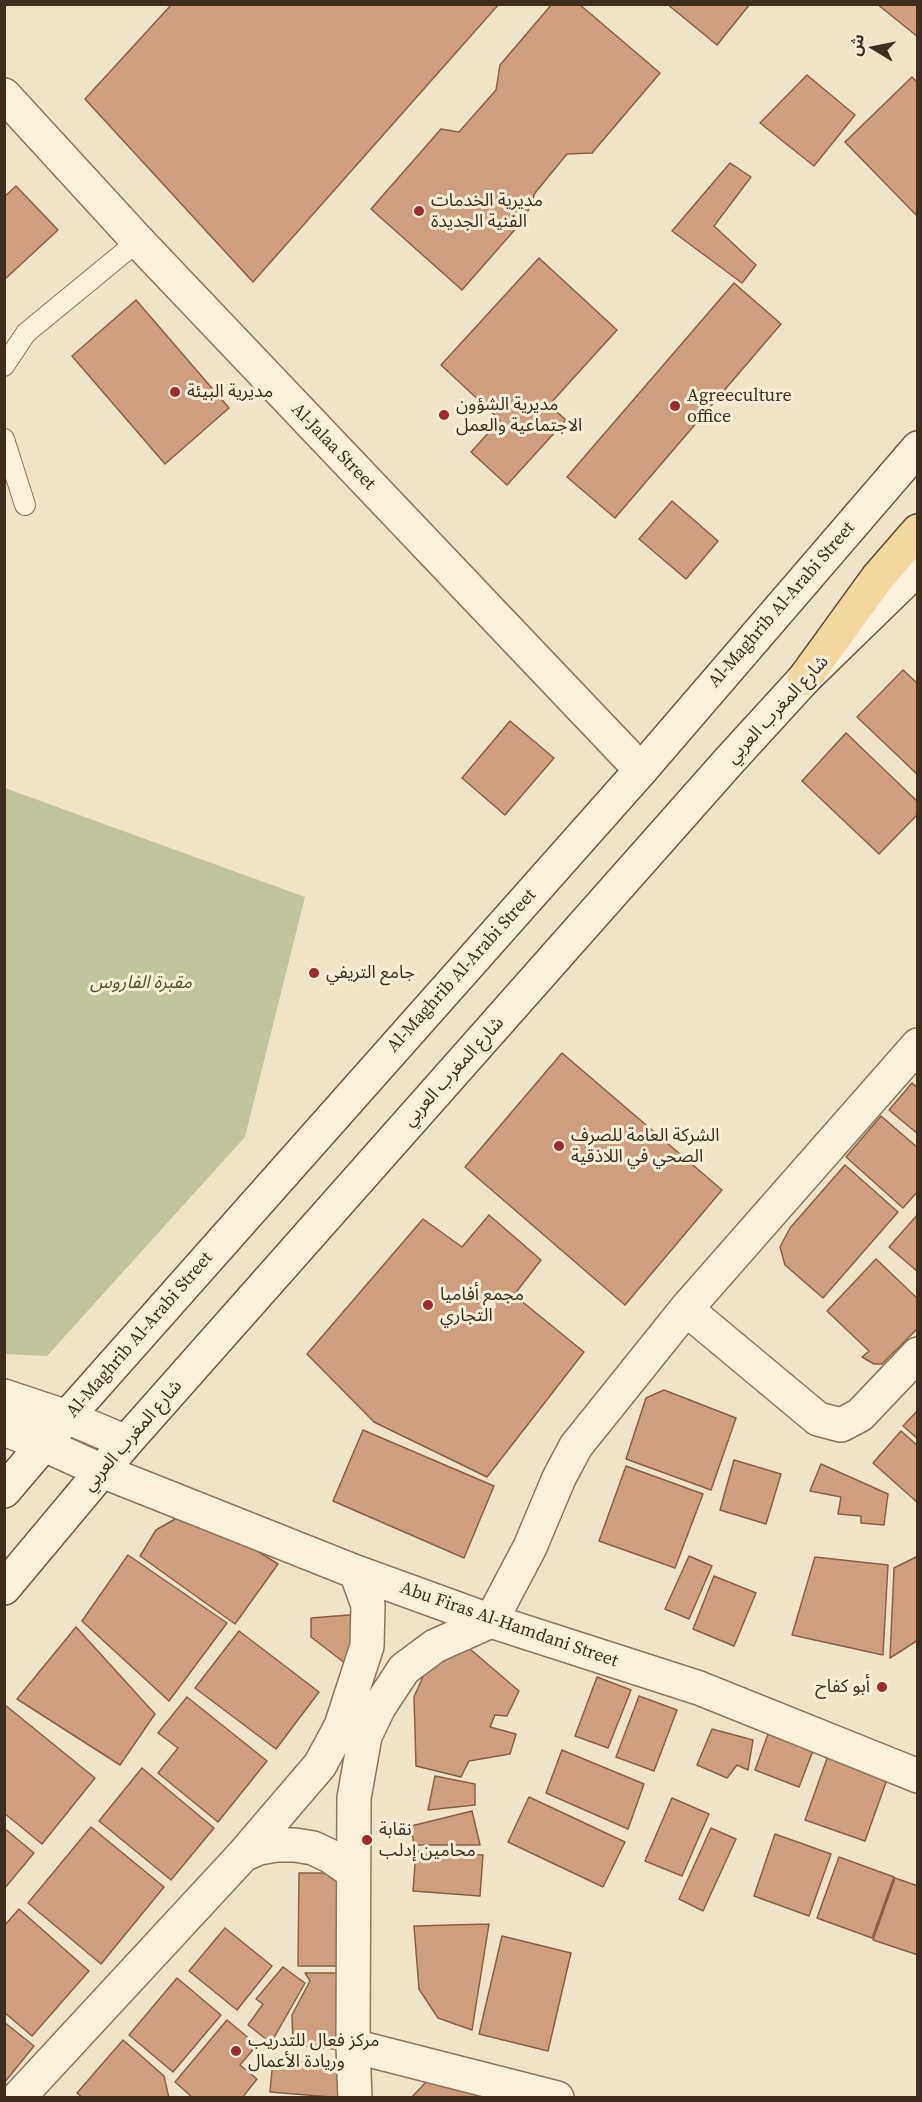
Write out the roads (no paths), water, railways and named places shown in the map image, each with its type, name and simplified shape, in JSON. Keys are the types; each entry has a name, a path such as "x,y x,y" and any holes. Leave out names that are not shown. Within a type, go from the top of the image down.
{"main road":[{"path":"804,679 878,577 918,531"}],"street":[{"name":"Al-Jalaa Street","path":"4,95 138,241 640,770"},
{"name":"Al-Maghrib Al-Arabi Street","path":"4,1491 640,770 918,448"},
{"name":"شارع المغرب العربي","path":"4,1588 126,1442 804,679 918,568"},
{"path":"355,2097 353,2046 354,1798 365,1736 379,1707 404,1669 435,1646 491,1621 530,1547 576,1446 686,1309 918,1045"},
{"path":"686,1309 818,1419 841,1425 860,1415 918,1354"},
{"path":"4,1396 67,1417 126,1442"},
{"name":"Abu Firas Al-Hamdani Street","path":"4,1429 102,1471 356,1572 491,1621 699,1688 914,1767"},
{"path":"18,2097 243,1855 320,1765 341,1726 368,1646 368,1605 356,1572"},
{"path":"243,1855 259,1848 295,1845 313,1848 330,1856 353,1872"},
{"path":"353,2046 557,2097"}],"lane":[{"path":"4,366 26,333 138,241"},
{"path":"4,439 25,505"}],"place":[{"name":"مديرية الخدمات الفنية الجديدة","path":"419,211"},
{"name":"مديرية البيئة","path":"175,392"},
{"name":"Agreeculture office","path":"675,406"},
{"name":"مديرية الشؤون الاجتماعية والعمل","path":"444,415"},
{"name":"جامع التريفي","path":"314,973"},
{"name":"الشركة العامة للصرف الصحي في اللاذقية","path":"559,1146"},
{"name":"مجمع أفاميا التجاري","path":"428,1305"},
{"name":"أبو كفاح","path":"882,1687"},
{"name":"نقابة محامين إدلب","path":"367,1840"},
{"name":"مركز فعال للتدريب وريادة الأعمال","path":"236,2051"}],"park label":[{"name":"مقبرة الفاروس","path":"141,983"}]}
